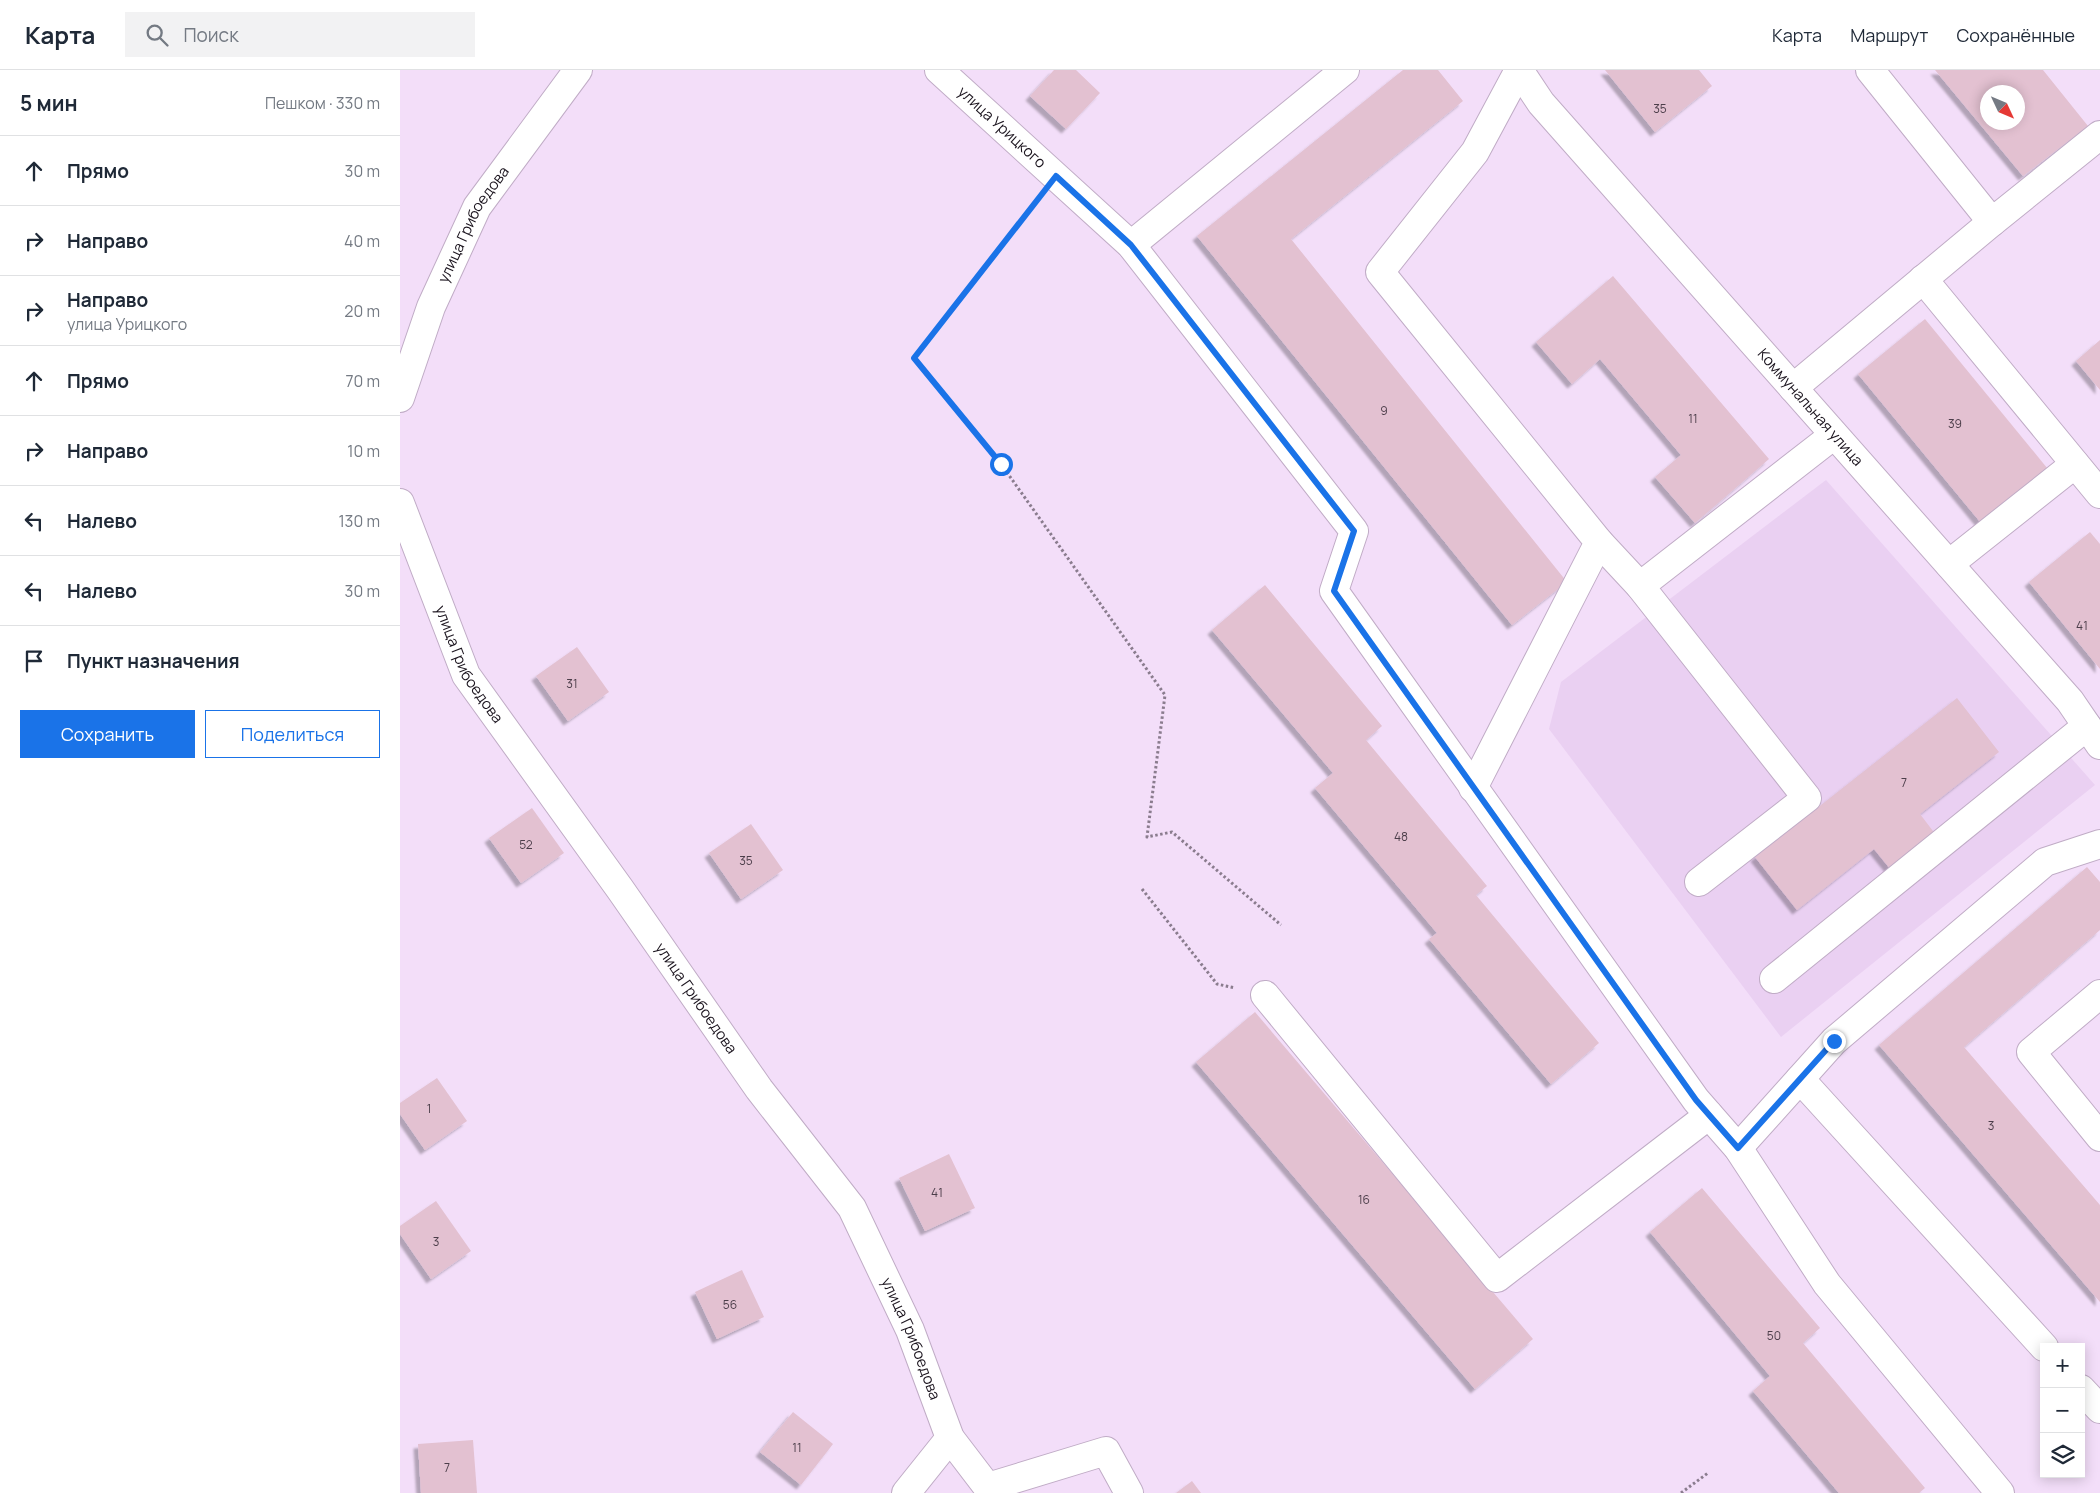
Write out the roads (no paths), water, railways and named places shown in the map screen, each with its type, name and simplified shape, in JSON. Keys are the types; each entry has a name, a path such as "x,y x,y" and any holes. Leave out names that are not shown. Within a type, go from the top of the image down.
{"street":[{"name":"улица Грибоедова","path":"400,398 430,307 477,207 578,70"},
{"name":"улица Урицкого","path":"939,70 1131,245 1354,531 1334,591 1473,788"},
{"path":"1131,245 1345,70"},
{"path":"1519,70 1475,152 1380,272 1598,542 1640,586 1807,798 1699,882"},
{"name":"Коммунальная улица","path":"1519,70 1542,103 2070,701 2094,736"},
{"path":"1870,70 1992,222"},
{"path":"1793,388 1992,222 2100,135"},
{"path":"1923,279 2100,494"},
{"path":"1640,586 1834,435"},
{"path":"1949,564 2075,464"},
{"name":"улица Грибоедова","path":"400,503 466,675 620,889 759,1090 852,1208 910,1330 950,1438 990,1490"},
{"path":"1598,542 1473,788 1696,1100 1738,1148 1827,1284 2000,1493"},
{"path":"1774,979 2094,736"},
{"path":"1738,1148 1834,1041 2045,862 2100,844"},
{"path":"2100,994 2030,1052 2100,1137"},
{"path":"1265,995 1497,1278 1709,1115"},
{"path":"1800,1079 2040,1344"},
{"path":"2085,1393 2100,1410"},
{"path":"906,1493 950,1438"},
{"path":"990,1490 1106,1451 1129,1493"}]}
